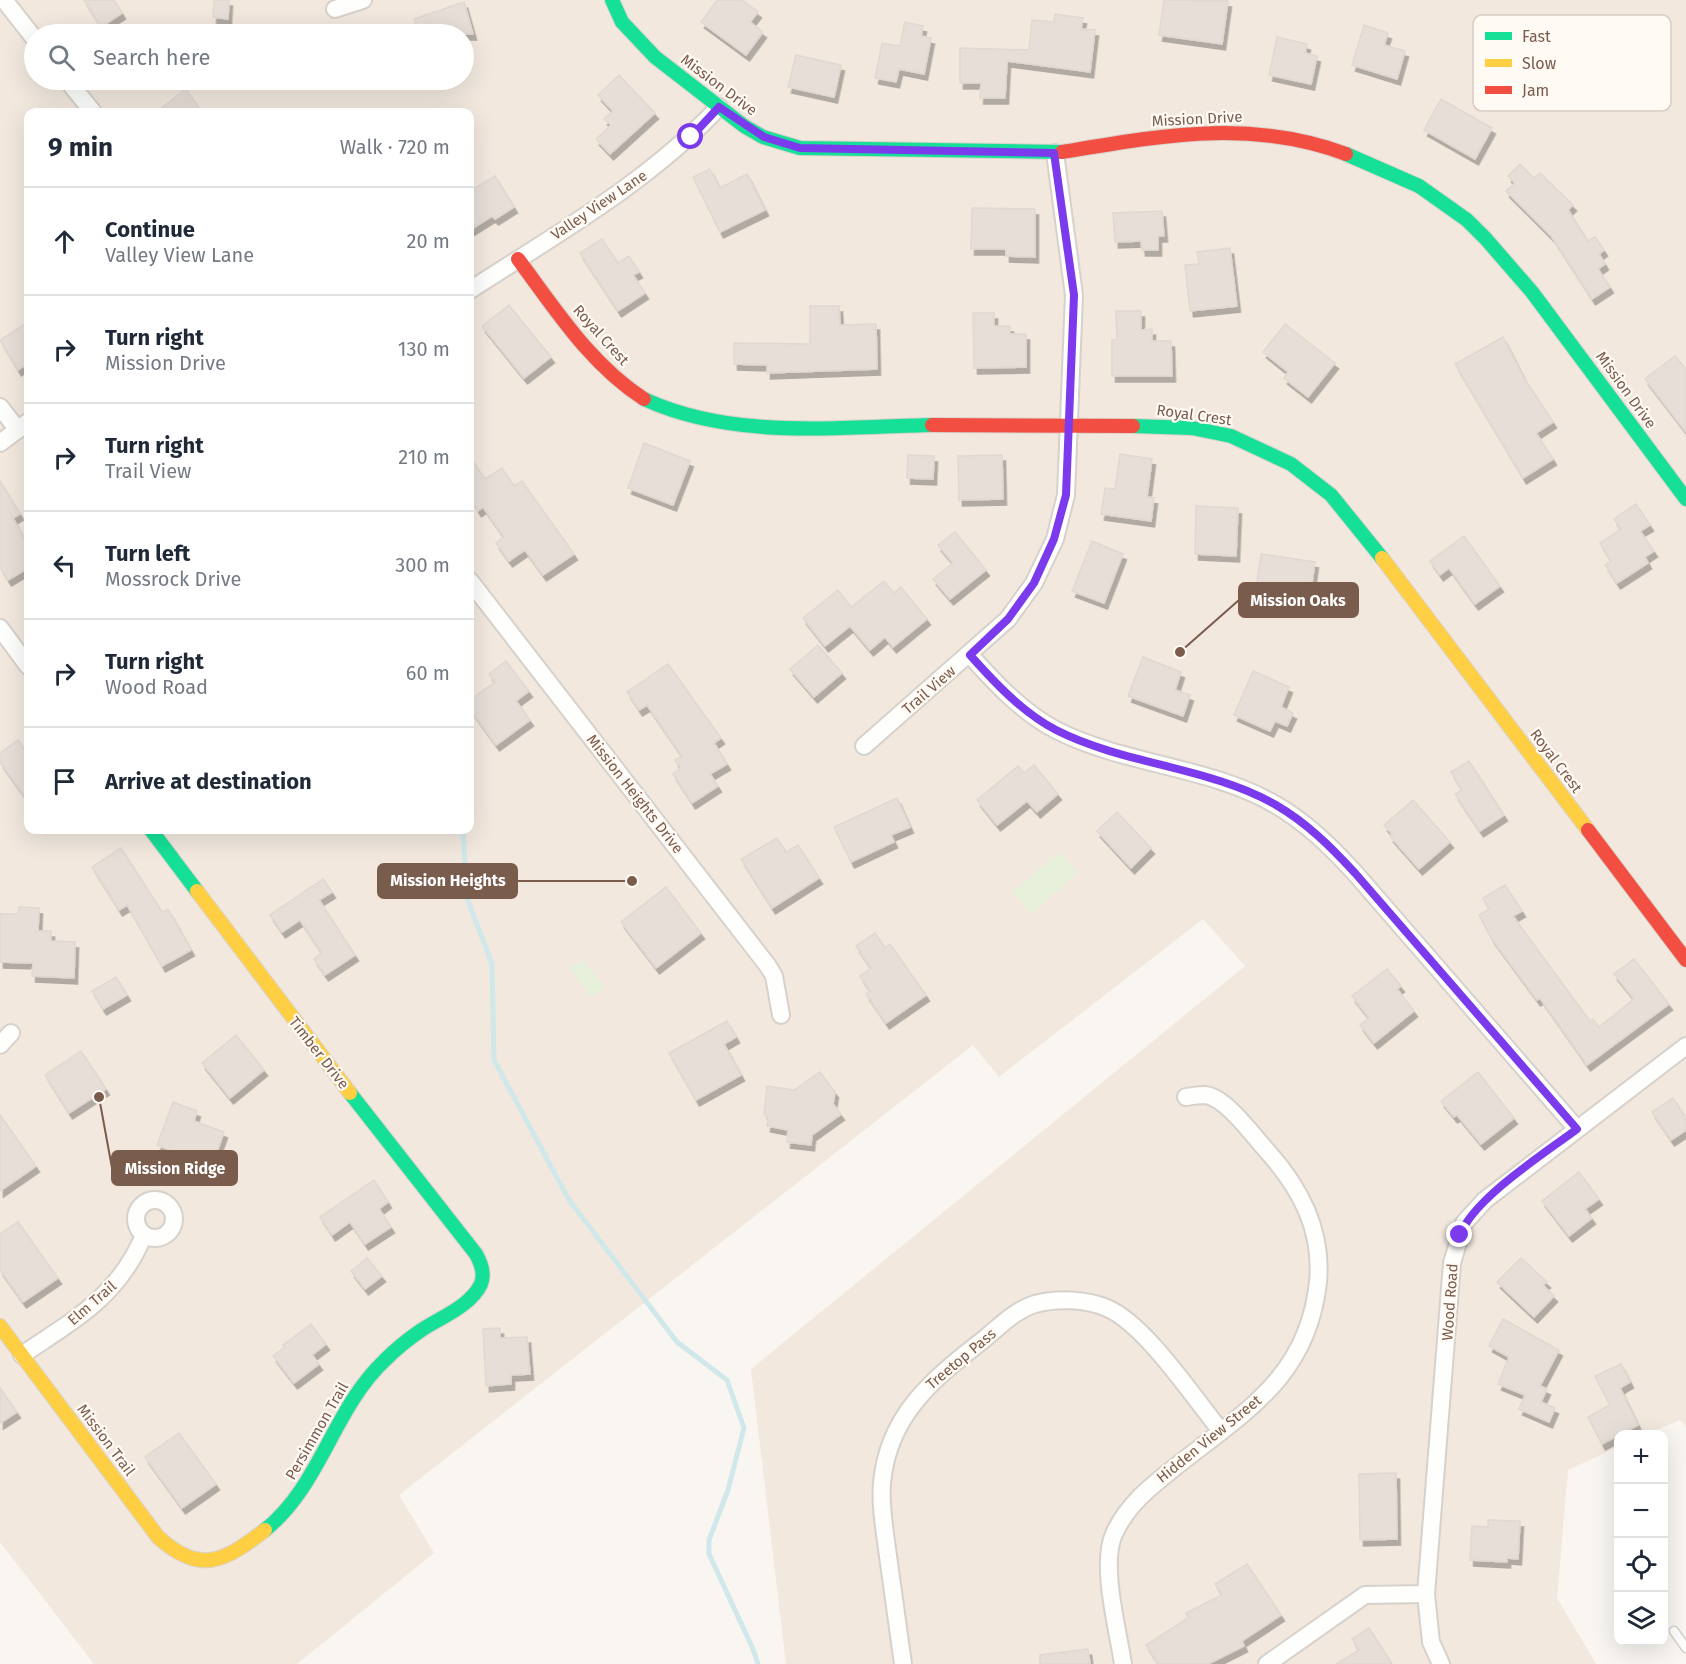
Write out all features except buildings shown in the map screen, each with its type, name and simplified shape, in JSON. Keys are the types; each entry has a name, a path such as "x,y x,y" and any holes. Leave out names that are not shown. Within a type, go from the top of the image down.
{"street":[{"path":"4,0 24,25"},
{"path":"335,9 363,0"},
{"name":"Mission Drive","path":"612,0 622,22 639,42 719,107 764,137 800,148 1054,153 1168,135 1250,132 1274,135 1335,150 1419,186 1467,220 1532,292 1686,499"},
{"path":"75,90 90,108"},
{"name":"Valley View Lane","path":"474,287 637,182 691,137 719,107"},
{"name":"Trail View","path":"864,746 970,655 1008,619 1034,583 1045,563 1061,517 1066,495 1073,277 1054,153"},
{"name":"Royal Crest","path":"518,259 578,338 606,370 665,409 691,417 718,422 774,426 1152,425 1231,436 1291,464 1332,495 1686,960"},
{"path":"0,407 23,426 0,443"},
{"name":"Mission Heights Drive","path":"474,585 768,966 774,976 781,1016"},
{"path":"0,628 24,661"},
{"path":"970,655 1012,698 1033,716 1056,729 1108,751 1245,791 1275,805 1306,826 1330,846 1355,873 1577,1129"},
{"name":"Timber Drive","path":"154,834 307,1038 476,1254 483,1276"},
{"name":"Wood Road","path":"1441,1664 1431,1642 1426,1594 1455,1249 1464,1223 1485,1200 1686,1046"},
{"name":"Hidden View Street","path":"1124,1664 1110,1573 1112,1537 1124,1515 1144,1492 1257,1402 1292,1365 1307,1335 1316,1304 1319,1244 1307,1209 1292,1180 1224,1104 1206,1095 1186,1097"},
{"name":"Elm Trail","path":"22,1355 74,1320 114,1287 134,1260 144,1235"},
{"name":"Persimmon Trail","path":"196,1563 214,1562 228,1556 280,1517 308,1482 333,1430 363,1384 382,1363 418,1333 471,1298 480,1287 483,1276"},
{"name":"Treetop Pass","path":"903,1664 882,1509 882,1483 888,1452 913,1402 932,1380 1016,1314 1035,1304 1058,1300 1107,1308 1142,1334 1221,1431"},
{"name":"Mission Trail","path":"0,1326 158,1537 182,1557 196,1563"},
{"path":"1267,1664 1365,1595 1426,1594"}],"lane":[{"path":"1674,1631 1686,1648"}],"shaded area":[{"path":"0,0 1686,0 1686,1427 1680,1420 1656,1430 1614,1430 1614,1449 1568,1470 1557,1598 1596,1664 786,1664 751,1369 1245,966 1203,919 999,1077 973,1045 399,1495 434,1553 297,1664 94,1664 0,1542"}],"green space":[{"path":"1060,852 1078,873 1031,913 1012,892"},
{"path":"583,960 604,987 592,997 570,969"}],"waterway":[{"path":"463,834 467,898 492,964 494,1060 569,1200 677,1342 727,1380 744,1428 728,1490 709,1540 709,1554 758,1664"}],"traffic: fast":[{"path":"612,0 622,22 655,57 744,126 763,137 800,148 1062,152"},
{"path":"1346,154 1419,186 1467,220 1486,239 1532,292 1686,499"},
{"path":"644,399 678,412 713,421 749,426 823,428 932,425"},
{"path":"1133,426 1192,428 1231,436 1291,464 1331,495 1382,558"},
{"path":"154,834 197,891"},
{"path":"265,1530 284,1512 300,1491 352,1401 367,1380 406,1341 470,1299 481,1284 483,1276 476,1254 350,1093"}],"traffic: slow":[{"path":"1382,558 1588,830"},
{"path":"197,891 350,1093"},
{"path":"0,1326 158,1537 173,1549 200,1560 212,1560 237,1550 265,1530"}],"traffic: jam":[{"path":"1062,152 1169,136 1239,133 1274,136 1310,143 1346,154"},
{"path":"518,259 590,353 607,370 644,399"},
{"path":"932,425 1133,426"},
{"path":"1588,830 1686,960"}],"place":[{"name":"Mission Oaks","path":"1180,652"},
{"name":"Mission Heights","path":"632,881"},
{"name":"Mission Ridge","path":"99,1097"}],"route":[{"path":"691,137 719,107 744,126 764,137 800,148 1054,153 1074,295 1067,424 1066,495 1054,539 1034,583 1008,619 970,655 1012,698 1033,716 1056,729 1124,756 1245,791 1275,805 1306,826 1330,846 1355,873 1577,1129 1485,1200 1464,1223 1460,1235"}]}
